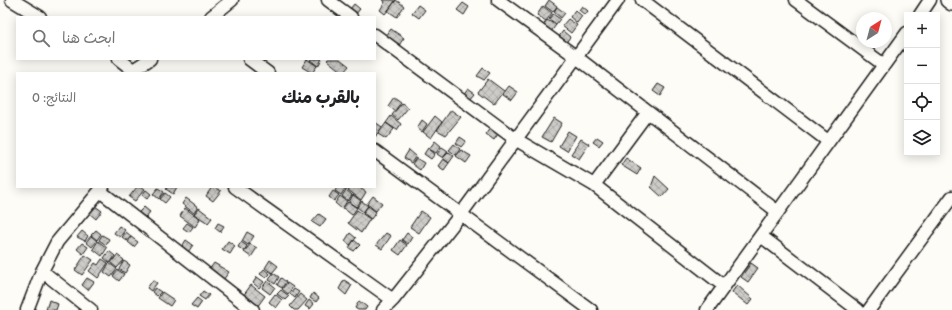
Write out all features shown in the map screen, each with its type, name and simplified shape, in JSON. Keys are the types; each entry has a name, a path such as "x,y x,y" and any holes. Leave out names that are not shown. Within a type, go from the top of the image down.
{"street":[{"path":"12,0 38,16"},
{"path":"212,16 232,0"},
{"path":"328,0 350,16"},
{"path":"498,0 575,56 778,212"},
{"path":"383,310 393,300 461,214 575,56 618,0"},
{"path":"642,0 828,142"},
{"path":"796,0 884,65"},
{"path":"922,12 930,0"},
{"path":"948,0 952,3"},
{"path":"376,36 515,139 594,185 724,286"},
{"path":"707,310 904,37"},
{"path":"120,60 133,71 149,60"},
{"path":"250,60 267,72"},
{"path":"594,185 648,112"},
{"path":"376,152 591,310"},
{"path":"236,188 393,300"},
{"path":"27,310 42,271 57,242 101,189 253,310"},
{"path":"869,310 952,197"},
{"path":"761,236 858,310"},
{"path":"42,271 91,310"}],"building":[{"path":"382,0 396,0 385,14 380,10 385,2"},
{"path":"396,0 404,6 397,17 388,11"},
{"path":"549,0 557,6 553,12 545,6"},
{"path":"463,3 469,7 464,15 457,10"},
{"path":"354,4 360,9 355,15 349,10"},
{"path":"418,5 425,10 419,18 412,13"},
{"path":"543,6 552,13 546,21 537,15"},
{"path":"582,6 588,11 585,15 579,10"},
{"path":"557,7 565,13 561,18 554,12"},
{"path":"575,10 582,16 577,23 570,17"},
{"path":"553,14 560,19 556,24 549,19"},
{"path":"568,19 577,25 571,33 562,26"},
{"path":"547,20 556,25 550,33 542,27"},
{"path":"391,29 404,38 399,45 386,36"},
{"path":"563,31 570,37 565,44 558,38"},
{"path":"306,60 317,66 313,72 302,67"},
{"path":"310,60 321,60 318,66"},
{"path":"327,60 341,60 349,66 344,72 342,72"},
{"path":"483,68 490,73 484,80 477,76"},
{"path":"488,79 504,91 494,104 478,92"},
{"path":"658,84 665,88 660,96 653,91"},
{"path":"509,86 518,92 512,100 503,94"},
{"path":"468,88 475,93 469,100 463,95"},
{"path":"394,97 401,102 395,111 388,106"},
{"path":"402,103 408,108 398,120 392,115"},
{"path":"451,110 461,117 446,135 437,130"},
{"path":"391,116 401,124 397,130 386,123"},
{"path":"435,116 442,122 431,138 423,132"},
{"path":"554,118 562,123 551,142 542,137"},
{"path":"422,120 427,124 422,132 417,128"},
{"path":"376,123 382,127 376,136"},
{"path":"386,123 394,129 386,139 378,134"},
{"path":"490,128 498,134 494,140 486,134"},
{"path":"568,131 576,136 567,151 559,146"},
{"path":"460,137 466,141 461,147 456,143"},
{"path":"597,137 603,141 599,146 593,142"},
{"path":"581,139 589,144 579,159 571,154"},
{"path":"435,141 441,146 436,153 429,149"},
{"path":"454,144 460,149 456,155 449,150"},
{"path":"442,147 448,151 443,158 437,154"},
{"path":"428,148 435,154 431,159 424,154"},
{"path":"409,150 416,156 411,163 404,158"},
{"path":"461,150 471,156 466,163 456,156"},
{"path":"449,152 454,156 449,163 443,158"},
{"path":"416,158 424,163 420,170 412,164"},
{"path":"626,158 641,168 637,175 621,165"},
{"path":"443,159 449,163 444,170 438,166"},
{"path":"655,176 669,189 662,197 651,187"},
{"path":"136,188 145,189 135,201 129,197"},
{"path":"158,188 164,192 159,199 153,194"},
{"path":"167,188 176,188 173,194 166,189"},
{"path":"211,188 216,188 221,191 213,201 206,196"},
{"path":"336,188 345,189 341,195 335,191"},
{"path":"349,188 360,188 366,192 361,200 348,190"},
{"path":"146,190 151,194 147,199 142,195"},
{"path":"346,190 352,195 348,201 342,196"},
{"path":"333,191 339,195 334,201 329,197"},
{"path":"165,193 170,197 165,203 160,199"},
{"path":"353,195 361,201 356,207 349,202"},
{"path":"340,196 347,201 342,209 335,203"},
{"path":"373,196 382,203 376,211 367,204"},
{"path":"186,198 198,207 194,213 182,204"},
{"path":"362,201 368,206 363,212 357,207"},
{"path":"348,202 357,208 352,215 343,208"},
{"path":"95,206 102,211 96,219 89,213"},
{"path":"368,206 376,212 371,219 363,213"},
{"path":"144,207 150,212 145,218 138,213"},
{"path":"185,208 200,219 195,227 180,216"},
{"path":"199,208 212,218 208,223 194,214"},
{"path":"357,210 370,219 361,233 348,223"},
{"path":"421,211 430,217 419,233 410,227"},
{"path":"319,214 326,219 320,227 312,222"},
{"path":"187,223 193,227 189,232 183,228"},
{"path":"218,223 224,226 220,232 215,228"},
{"path":"119,226 125,230 120,237 114,233"},
{"path":"96,230 101,234 97,240 91,235"},
{"path":"82,231 88,236 85,241 77,237"},
{"path":"126,232 131,236 127,241 122,237"},
{"path":"247,232 254,236 248,245 242,241"},
{"path":"350,233 356,238 350,245 345,241"},
{"path":"386,233 391,236 382,249 376,245"},
{"path":"407,233 412,237 408,244 402,240"},
{"path":"102,235 109,239 106,245 99,240"},
{"path":"91,236 97,241 92,247 86,242"},
{"path":"131,237 138,242 134,247 128,242"},
{"path":"186,240 193,245 188,252 181,248"},
{"path":"354,240 360,245 354,251 349,248"},
{"path":"400,240 407,245 400,255 393,250"},
{"path":"98,241 107,248 102,256 93,249"},
{"path":"228,241 235,246 230,254 222,249"},
{"path":"241,242 247,246 244,251 238,247"},
{"path":"82,243 88,247 83,254 77,249"},
{"path":"250,244 257,248 251,257 244,252"},
{"path":"109,251 115,256 110,263 104,258"},
{"path":"85,255 93,260 82,275 75,270"},
{"path":"117,255 124,260 117,268 111,263"},
{"path":"102,259 108,263 98,278 89,271 95,263 98,265"},
{"path":"270,260 278,266 272,273 265,268"},
{"path":"124,261 130,265 125,273 119,269"},
{"path":"109,263 117,269 111,277 104,272"},
{"path":"214,263 229,272 223,280 209,270"},
{"path":"751,263 758,268 748,282 741,277"},
{"path":"264,269 270,274 266,278 260,274"},
{"path":"118,270 124,274 119,281 113,276"},
{"path":"273,273 279,277 275,284 269,280"},
{"path":"257,277 264,282 259,288 253,283"},
{"path":"87,278 94,282 88,290 82,285"},
{"path":"281,278 286,282 282,288 277,285"},
{"path":"153,280 157,283 151,291 147,288"},
{"path":"344,280 352,285 346,295 339,289"},
{"path":"267,281 275,287 270,294 262,288"},
{"path":"287,283 293,287 288,294 282,289"},
{"path":"251,285 265,296 257,307 243,296"},
{"path":"737,285 753,299 748,305 732,292"},
{"path":"155,288 161,292 157,296 152,292"},
{"path":"294,289 299,292 295,298 290,294"},
{"path":"281,290 289,296 285,300 277,294"},
{"path":"203,291 209,295 205,300 199,296"},
{"path":"162,292 174,300 170,306 158,298"},
{"path":"313,293 319,298 316,302 310,298"},
{"path":"275,294 282,300 276,308 269,302"},
{"path":"300,294 307,300 298,310 294,310 290,306"},
{"path":"197,298 202,302 197,309 191,305"},
{"path":"49,300 58,304 56,310 46,310"},
{"path":"309,300 314,304 310,309 305,306"},
{"path":"359,301 367,307 365,310 358,310 355,308"}]}
